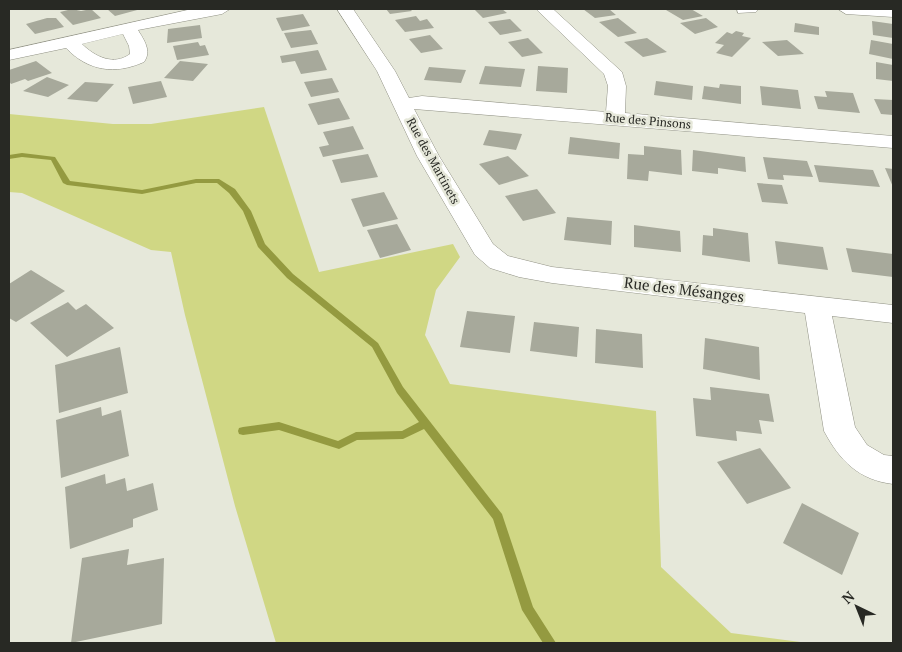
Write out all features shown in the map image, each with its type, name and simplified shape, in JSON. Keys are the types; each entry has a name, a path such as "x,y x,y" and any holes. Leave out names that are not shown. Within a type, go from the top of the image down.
{"street":[{"path":"9,56 177,16 222,9"},
{"name":"Rue des Martinets","path":"345,9 386,71 428,156 484,249 499,262 519,269 552,275"},
{"path":"544,9 613,72 616,86 616,118"},
{"path":"846,9 893,12"},
{"path":"70,43 90,61 110,64 131,62 138,58 140,54 139,47 128,28"},
{"name":"Rue des Pinsons","path":"402,104 422,102 893,142"},
{"name":"Rue des Mésanges","path":"552,275 893,314"},
{"path":"817,306 840,431 856,454 878,468 893,470"}],"green space":[{"path":"264,107 319,272 453,244 460,257 436,290 425,335 450,384 656,411 661,567 731,633 808,643 276,643 235,506 185,315 171,252 151,250 22,193 9,192 9,114 113,124 151,124"}],"building":[{"path":"72,9 81,11 91,9 101,18 73,25 60,12"},
{"path":"107,9 141,9 115,16"},
{"path":"386,9 410,9 412,11 390,14"},
{"path":"474,9 502,9 507,13 483,18"},
{"path":"583,9 609,9 616,15 595,18"},
{"path":"691,9 703,16 683,20 666,10"},
{"path":"303,14 310,26 282,31 276,18"},
{"path":"416,16 420,21 427,19 434,28 405,32 395,20"},
{"path":"47,18 56,18 64,27 35,34 26,24"},
{"path":"618,18 637,33 618,37 599,22"},
{"path":"706,18 718,27 695,34 680,23"},
{"path":"510,19 522,31 500,35 488,22"},
{"path":"872,21 893,24 893,38 873,35"},
{"path":"795,23 819,27 819,35 794,32"},
{"path":"200,25 202,38 167,43 168,29"},
{"path":"311,30 318,44 291,48 284,33"},
{"path":"736,31 744,33 742,36 751,38 732,57 716,53 724,45 715,43 727,32 732,34"},
{"path":"430,35 443,49 421,53 409,39"},
{"path":"528,38 543,53 522,57 508,42"},
{"path":"647,38 667,52 643,57 624,42"},
{"path":"787,40 804,54 778,56 762,42"},
{"path":"871,40 893,44 893,59 869,54"},
{"path":"198,42 200,46 205,45 209,55 177,60 173,46"},
{"path":"318,50 327,70 301,74 295,61 282,63 280,56"},
{"path":"36,61 52,73 28,81 25,79 11,84 9,81 9,70"},
{"path":"180,61 208,64 193,81 164,78"},
{"path":"876,62 893,65 893,81 876,79"},
{"path":"485,66 525,69 521,87 479,84"},
{"path":"538,66 568,68 567,93 536,91"},
{"path":"429,67 466,70 461,83 424,80"},
{"path":"47,77 69,85 48,97 23,91"},
{"path":"332,78 339,92 311,97 304,82"},
{"path":"161,81 167,97 133,104 128,87"},
{"path":"656,81 693,86 692,100 654,95"},
{"path":"85,82 114,84 97,102 67,99"},
{"path":"720,84 741,86 741,104 702,99 704,86 719,88"},
{"path":"760,86 798,90 801,109 762,105"},
{"path":"825,91 853,93 860,113 818,109 814,96 827,97"},
{"path":"339,98 350,119 318,125 308,104"},
{"path":"874,99 893,100 893,115 881,114"},
{"path":"353,126 364,149 323,157 319,147 329,145 323,132"},
{"path":"489,130 522,134 516,150 483,145"},
{"path":"570,137 620,143 619,159 568,154"},
{"path":"644,146 681,150 682,175 649,171 648,181 627,179 628,154 644,155"},
{"path":"693,150 745,157 746,172 718,168 718,174 692,171"},
{"path":"368,154 378,177 341,183 332,160"},
{"path":"508,156 529,176 499,185 479,164"},
{"path":"763,157 807,161 813,177 783,175 784,180 768,179"},
{"path":"814,165 873,170 880,187 819,182"},
{"path":"885,168 893,169 893,187"},
{"path":"757,183 782,185 788,204 762,202"},
{"path":"537,189 556,213 523,221 505,196"},
{"path":"384,192 398,219 363,227 351,199"},
{"path":"567,217 612,221 611,245 564,240"},
{"path":"397,224 411,250 380,258 367,230"},
{"path":"634,225 680,231 681,252 634,247"},
{"path":"713,228 748,233 750,262 702,255 703,235 713,236"},
{"path":"775,241 823,247 828,270 778,264"},
{"path":"846,248 893,254 893,277 852,272"},
{"path":"31,270 65,291 16,322 9,318 9,284"},
{"path":"68,302 76,310 86,304 114,328 67,357 30,323"},
{"path":"467,311 515,316 510,353 460,347"},
{"path":"534,322 579,327 577,357 530,351"},
{"path":"596,329 642,334 643,368 595,363"},
{"path":"705,338 759,347 760,380 703,369"},
{"path":"120,347 128,393 59,413 55,365"},
{"path":"710,387 769,394 774,422 759,420 762,434 736,431 737,441 696,436 693,398 711,400"},
{"path":"101,407 102,416 121,410 129,456 61,478 56,420"},
{"path":"760,448 791,488 747,504 717,462"},
{"path":"105,474 106,484 125,478 127,491 153,483 158,510 133,519 133,527 70,549 65,487"},
{"path":"802,503 859,533 842,575 783,543"},
{"path":"129,549 127,565 164,558 162,624 71,643 82,558"}],"waterway":[{"path":"9,157 22,155 53,158 67,183 142,192 196,181 219,181 232,191 247,211 261,245 290,276 375,345 400,390 426,423"},
{"path":"243,431 279,426 339,445 356,436 403,435 426,423"},
{"path":"426,423 498,517 528,610 550,643"}]}
